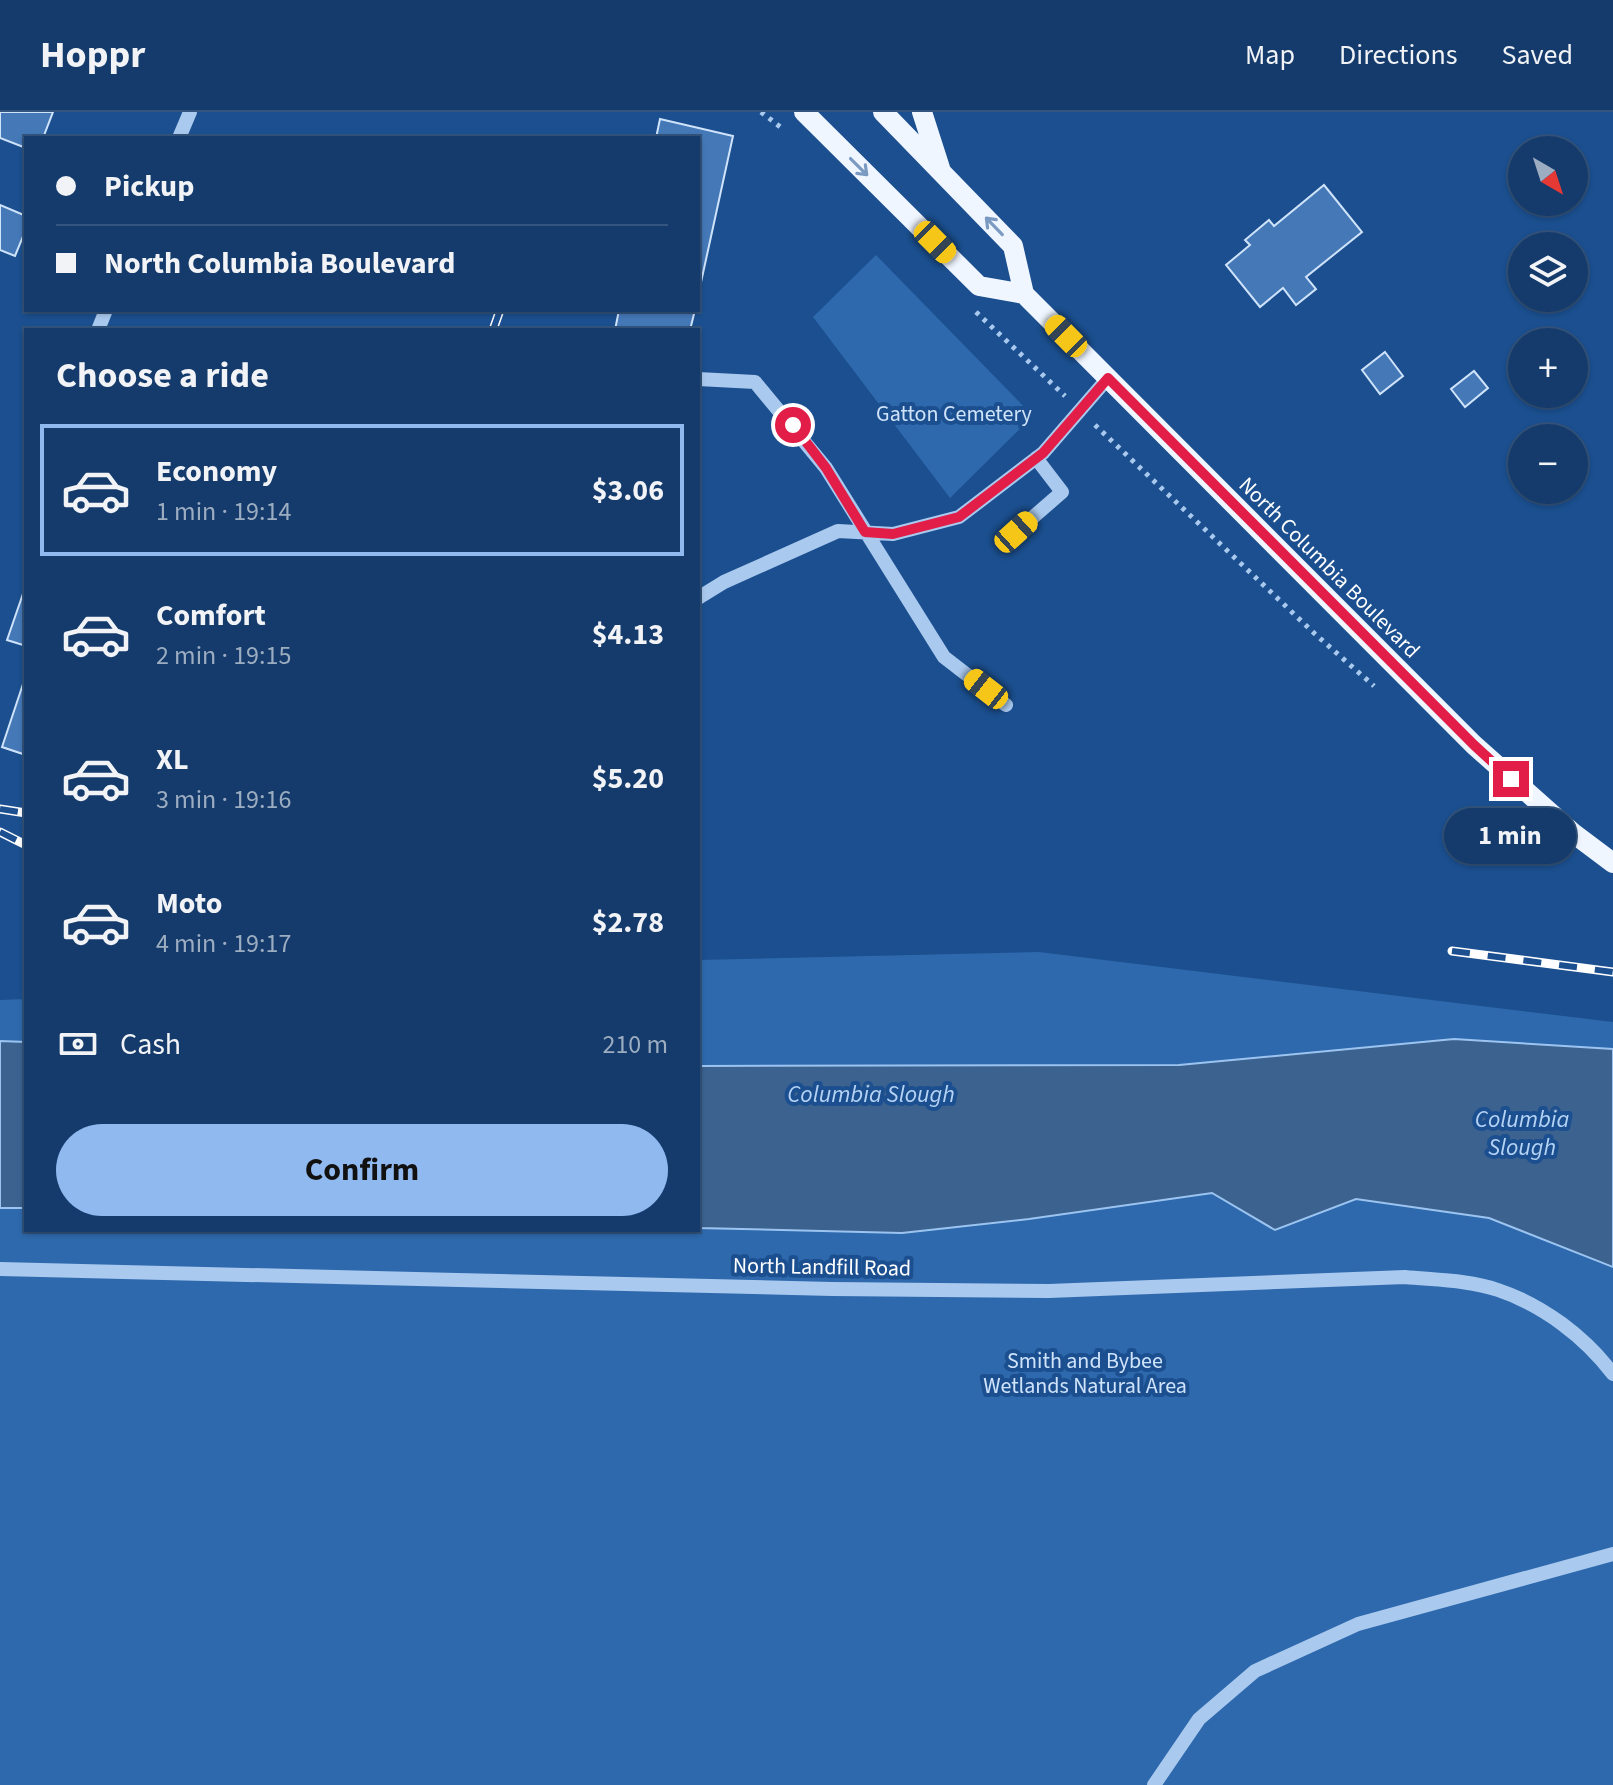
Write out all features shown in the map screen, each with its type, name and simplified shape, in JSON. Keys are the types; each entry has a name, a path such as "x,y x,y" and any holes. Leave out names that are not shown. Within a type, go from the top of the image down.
{"main road":[{"path":"804,112 979,286 1024,294 1013,246 883,112"},
{"path":"922,112 941,172"},
{"name":"North Columbia Boulevard","path":"1024,294 1474,745 1562,824 1613,863"}],"lane":[{"path":"180,136 190,112"},
{"path":"700,597 724,582 838,531 893,534 959,517 1036,458 1108,378"},
{"path":"700,379 755,382 826,468 944,657 1006,705"},
{"path":"1016,532 1062,492 1036,458"},
{"name":"North Landfill Road","path":"0,1269 1049,1291 1405,1277 1497,1289 1532,1305 1568,1328 1613,1374"},
{"path":"1154,1785 1199,1719 1255,1671 1358,1624 1613,1554"}],"path":[{"path":"761,112 789,134"},
{"path":"973,309 1287,606"}],"green space":[{"name":"Gatton Cemetery","path":"876,255 1033,416 950,498 813,317"},
{"name":"Smith and Bybee Wetlands Natural Area","path":"1039,952 1613,1022 1613,1785 0,1785 0,1000 24,999 24,1232 700,1232 700,960"}],"water":[{"name":"Columbia Slough","path":"1454,1039 1613,1049 1613,1267 1489,1218 1356,1199 1275,1230 1212,1193 902,1233 700,1228 700,1066 1179,1065"},
{"path":"0,1041 24,1042 24,1208 0,1208"}],"building":[{"path":"0,112 53,112 44,136 24,136 24,147 0,138"},
{"path":"660,119 733,136 700,287 700,136 656,136"},
{"path":"1324,185 1362,232 1306,277 1316,289 1296,305 1283,288 1260,307 1226,265 1250,245 1245,240 1269,220 1274,226"},
{"path":"0,205 24,215 24,234 15,256 0,250"},
{"path":"619,312 694,312 690,328 615,328"},
{"path":"1385,352 1403,376 1380,394 1362,370"},
{"path":"1474,371 1488,388 1465,407 1451,389"},
{"path":"24,591 24,645 7,640"},
{"path":"24,681 24,754 2,747"}],"railway":[{"path":"494,328 499,312"},
{"path":"0,809 24,813"},
{"path":"0,832 24,844"},
{"path":"1452,951 1613,972"}],"route":[{"path":"793,425 826,468 865,532 893,534 959,517 1043,453 1108,378 1511,779"}]}
